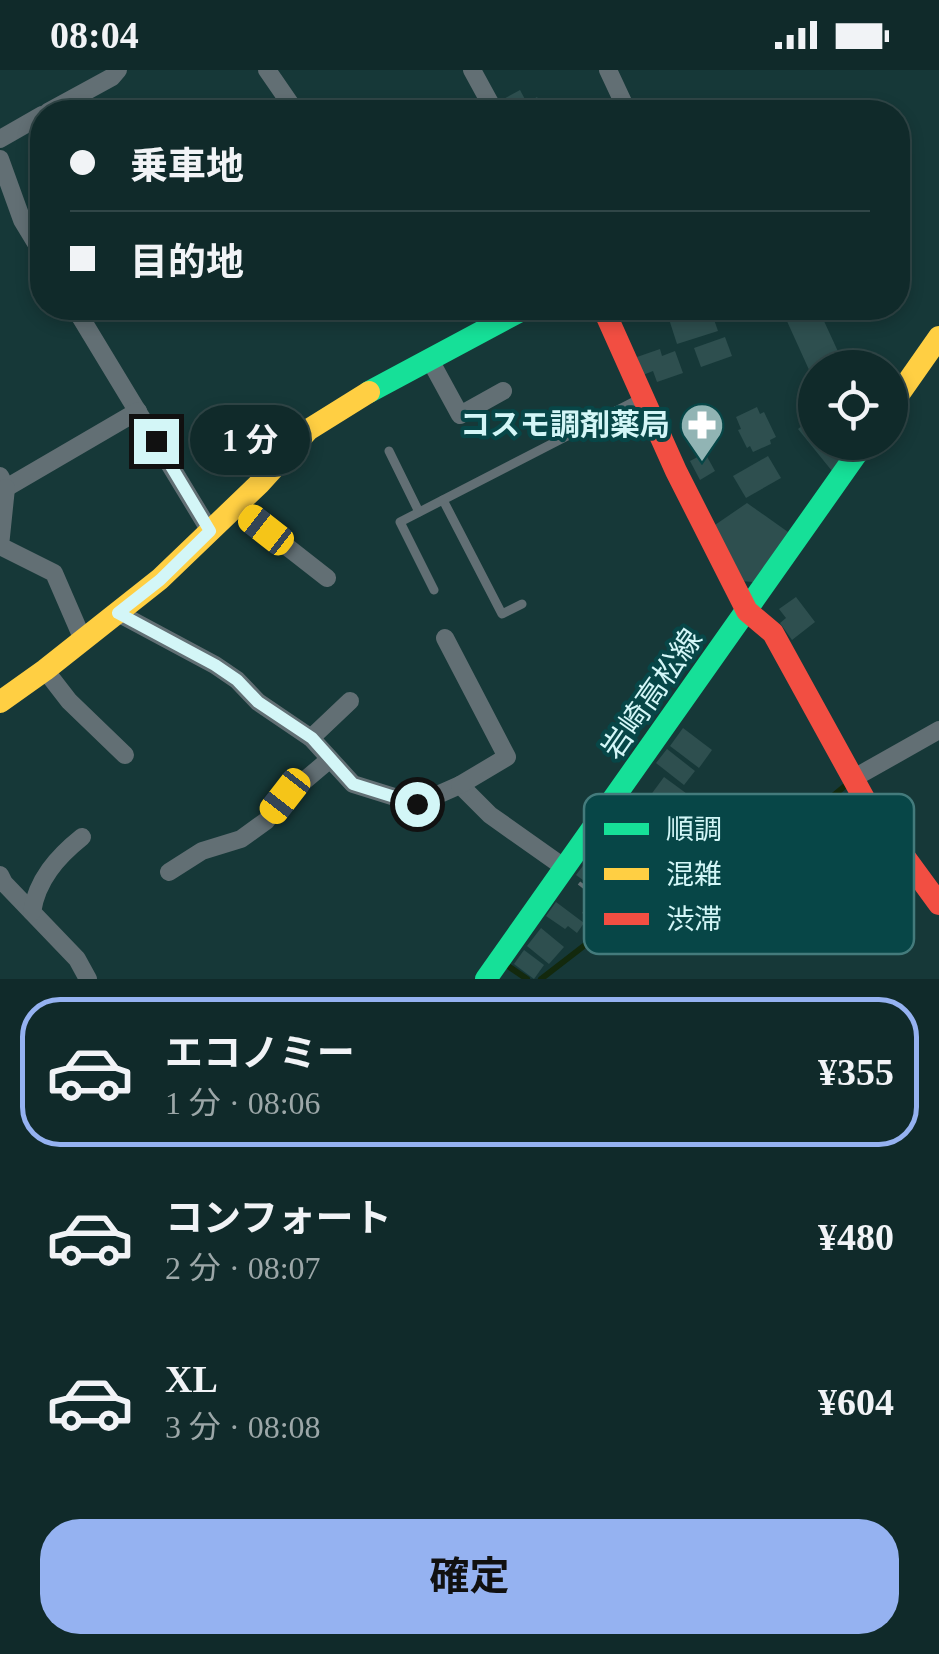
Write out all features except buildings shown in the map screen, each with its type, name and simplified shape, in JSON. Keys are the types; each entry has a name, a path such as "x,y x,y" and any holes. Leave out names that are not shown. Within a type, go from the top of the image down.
{"street":[{"path":"70,100 118,70"},
{"path":"268,70 288,100"},
{"path":"608,70 622,100"},
{"path":"480,73 490,100"},
{"path":"0,139 30,122"},
{"path":"0,159 30,234"},
{"path":"82,320 210,531"},
{"path":"0,702 160,580 308,430 347,404 504,320"},
{"path":"608,320 676,471 748,610 772,632 862,794"},
{"path":"908,382 939,338"},
{"path":"430,360 460,415 503,391"},
{"path":"83,640 54,573 0,546 3,482 138,411"},
{"name":"岩崎高松線","path":"617,794 852,460"},
{"path":"235,506 326,578"},
{"path":"118,613 237,680 258,702 312,738 353,784 417,804 460,785 507,757 444,638"},
{"path":"45,670 69,702 126,755"},
{"path":"312,738 350,701"},
{"path":"854,778 939,730"},
{"path":"168,872 202,851 240,839 266,821 285,796 330,758"},
{"path":"460,785 490,814 564,869"},
{"path":"32,912 35,892 60,854 82,837"},
{"name":"岩崎高松線","path":"486,979 584,841"},
{"path":"914,870 939,904"},
{"path":"0,875 77,959 88,979"}],"lane":[{"path":"434,590 400,522 643,396"},
{"path":"388,451 418,512"},
{"path":"443,500 502,614 522,604"}],"path":[{"path":"564,869 584,885"}],"waterway":[{"path":"835,794 845,786"},
{"path":"541,979 584,946"},
{"path":"508,966 527,979"}],"traffic: fast":[{"path":"369,392 504,320"},
{"path":"617,794 852,460"},
{"path":"486,979 584,840"}],"traffic: slow":[{"path":"908,381 939,337"},
{"path":"0,702 160,579 259,484 308,430 369,392"}],"traffic: jam":[{"path":"608,320 676,471 747,611 773,633 862,794"},
{"path":"914,870 939,904"}],"place":[{"name":"コスモ調剤薬局","path":"702,463"}],"route":[{"path":"156,441 210,531 160,580 118,613 237,680 258,702 312,738 353,784 417,804"}]}
